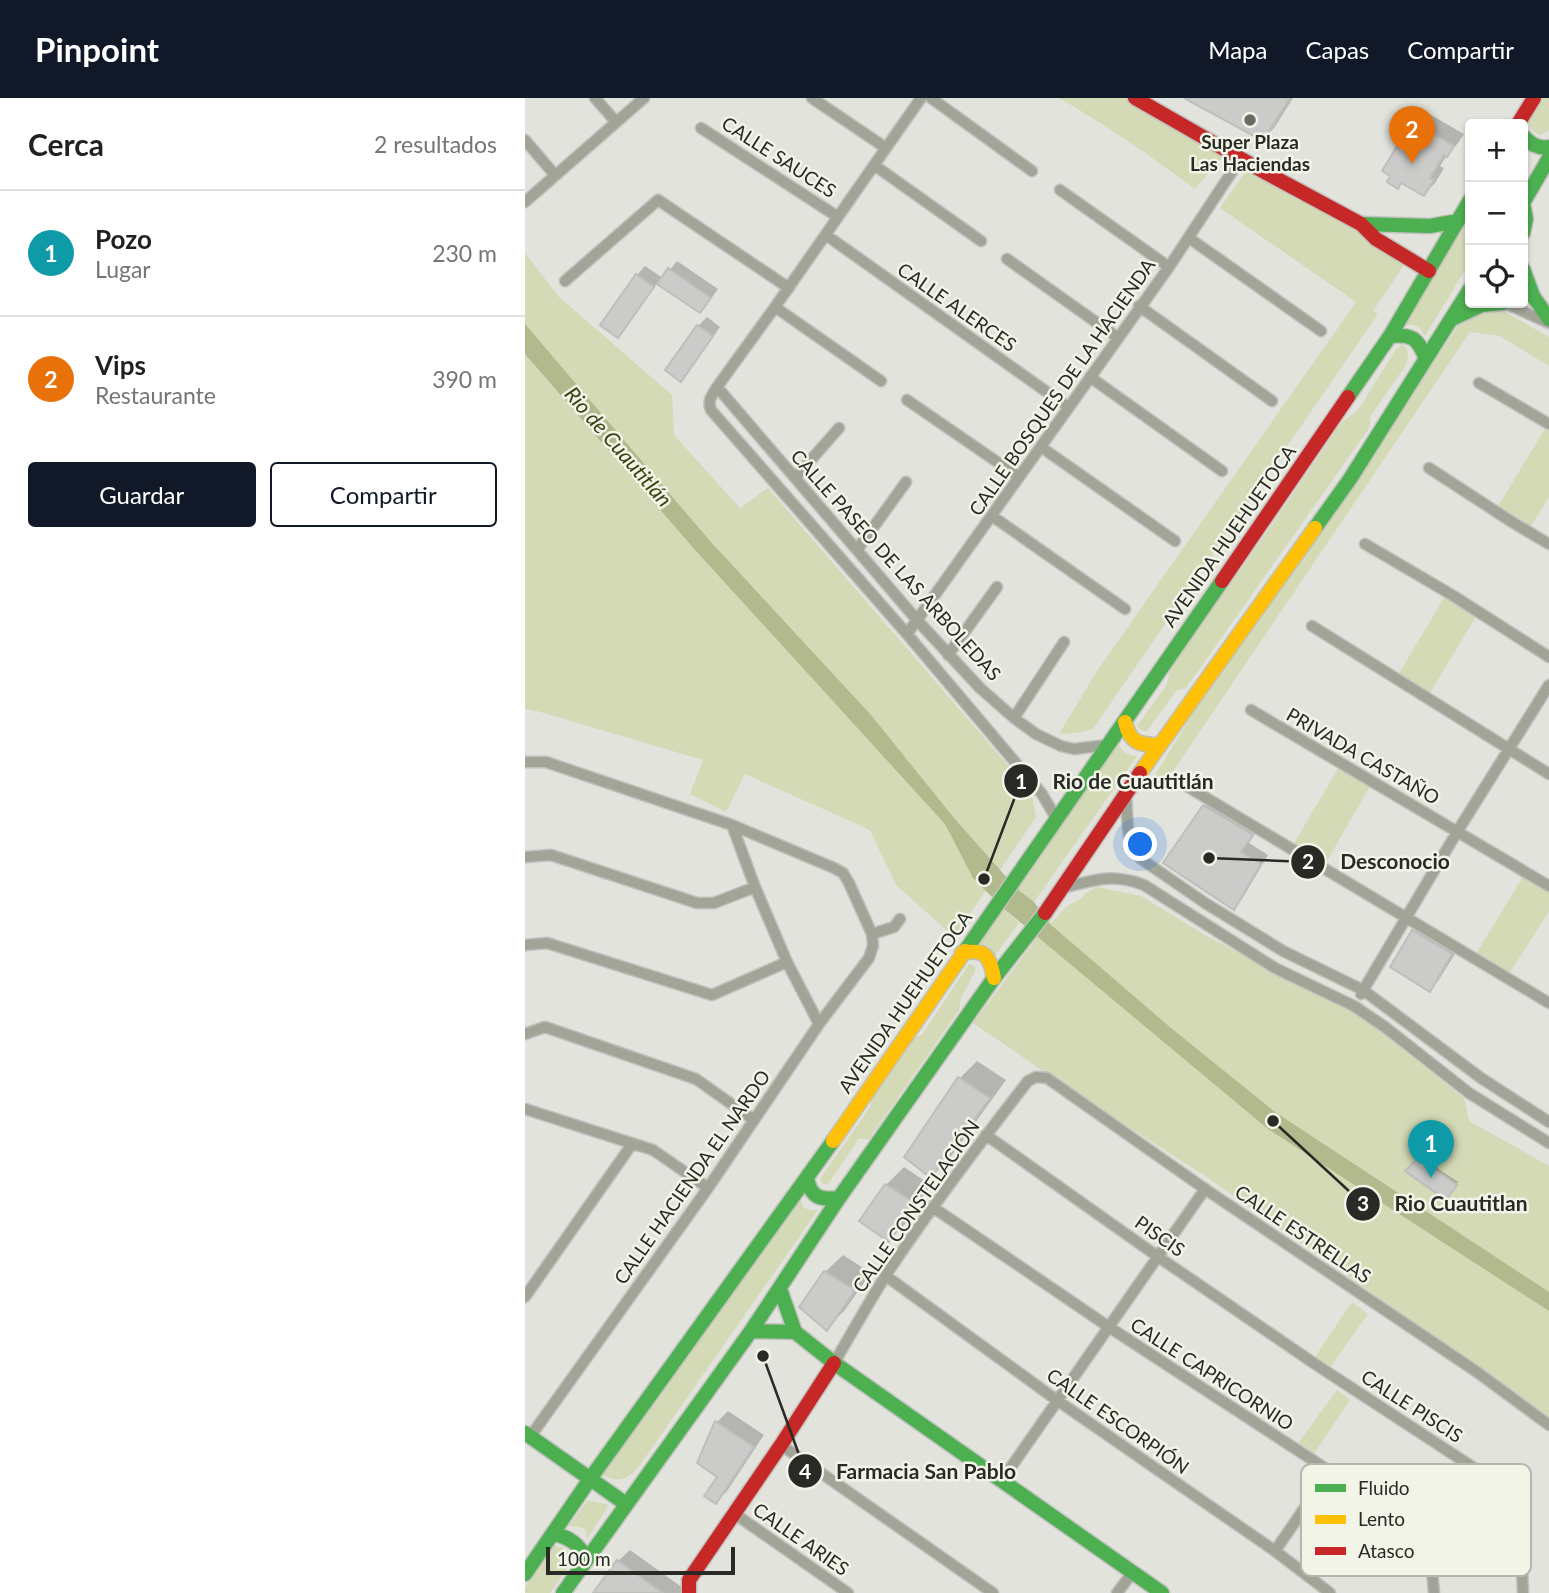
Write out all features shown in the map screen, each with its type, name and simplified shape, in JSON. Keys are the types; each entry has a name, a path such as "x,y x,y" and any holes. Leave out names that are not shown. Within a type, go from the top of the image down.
{"main road":[{"path":"1135,98 1361,224 1376,239 1429,271"},
{"path":"1524,119 1534,98"},
{"path":"1528,140 1531,145 1549,147"},
{"path":"1528,194 1549,158"},
{"name":"AVENIDA HUEHUETOCA","path":"525,1574 590,1479 807,1178 1125,722 1390,336 1465,209"},
{"path":"1361,224 1430,226 1458,221"},
{"path":"1528,286 1535,302 1549,321"},
{"path":"563,1593 751,1331 839,1198 994,978 1047,910 1159,745 1350,479 1465,297"},
{"path":"1451,319 1475,308"},
{"path":"1390,336 1403,334 1414,338 1422,346 1426,359"},
{"path":"1125,722 1127,733 1134,741 1144,745 1159,745"},
{"path":"962,953 974,950 986,954 993,965 994,978"},
{"path":"807,1178 809,1189 816,1197 827,1200 839,1198"},
{"path":"780,1289 795,1332 834,1363 1162,1593"},
{"path":"751,1331 795,1332"},
{"path":"689,1593 689,1580 834,1363"},
{"path":"527,1435 627,1504"},
{"path":"553,1534 566,1536 578,1544 587,1559"}],"street":[{"path":"595,98 616,122"},
{"path":"525,202 645,98"},
{"path":"812,98 885,148"},
{"path":"717,387 921,98"},
{"path":"931,98 1033,171"},
{"name":"CALLE SAUCES","path":"701,128 838,216"},
{"path":"525,140 555,175"},
{"name":"CALLE BOSQUES DE LA HACIENDA","path":"907,634 1169,267 1241,158"},
{"path":"874,165 981,242"},
{"path":"1060,190 1169,267"},
{"path":"565,281 658,201 789,288"},
{"name":"CALLE ALERCES","path":"825,234 1068,407"},
{"path":"1189,238 1321,331"},
{"path":"1007,259 1117,338"},
{"path":"1139,306 1272,401"},
{"path":"775,307 881,381"},
{"path":"1516,308 1549,321"},
{"path":"1090,377 1222,471"},
{"path":"1479,383 1549,424"},
{"name":"CALLE PASEO DE LAS ARBOLEDAS","path":"1056,818 1042,794 907,634 711,410 710,398 717,387 917,620 980,688 1036,734 1061,746 1074,749 1107,745"},
{"path":"907,400 1019,477"},
{"path":"795,478 839,428"},
{"path":"1041,447 1174,541"},
{"path":"1429,468 1549,544"},
{"path":"857,550 907,482"},
{"path":"992,516 1125,610"},
{"path":"1364,544 1452,595 1549,657"},
{"path":"948,654 997,587"},
{"path":"1312,626 1549,775"},
{"path":"1014,718 1064,642"},
{"path":"1355,1006 1457,832 1549,685"},
{"name":"PRIVADA CASTAÑO","path":"1251,710 1549,886"},
{"path":"525,762 546,762 732,825 834,868 843,873 849,883 872,934 894,927 900,919"},
{"path":"1184,784 1549,1003"},
{"path":"1126,794 1131,846 1141,859 1205,903 1283,951 1363,990 1482,1079 1549,1122"},
{"path":"732,825 787,962 819,1024"},
{"path":"525,857 551,855 697,904 714,903 755,887"},
{"path":"1062,888 1100,878 1138,883 1275,968 1355,1006 1469,1093 1549,1143"},
{"name":"CALLE HACIENDA EL NARDO","path":"527,1435 708,1188 819,1024 869,958 873,946 872,934"},
{"path":"525,945 547,943 712,995 787,962"},
{"path":"1275,968 1283,951"},
{"path":"525,1034 545,1027 696,1079 754,1120"},
{"name":"CALLE CONSTELACIÓN","path":"834,1363 886,1276 934,1208 1028,1081 1036,1077"},
{"name":"CALLE ESTRELLAS","path":"1036,1077 1047,1078 1205,1189 1477,1372 1549,1425"},
{"path":"525,1109 653,1150 708,1188"},
{"name":"PISCIS","path":"986,1135 1315,1364"},
{"path":"525,1297 632,1144"},
{"path":"1002,1480 1205,1189"},
{"name":"CALLE CAPRICORNIO","path":"934,1208 1109,1327 1319,1464"},
{"name":"CALLE ESCORPIÓN","path":"886,1276 1058,1401 1301,1571"},
{"name":"CALLE PISCIS","path":"1315,1364 1468,1464"},
{"path":"781,1446 993,1593"},
{"path":"1275,1551 1301,1513"},
{"name":"CALLE ARIES","path":"735,1514 848,1593"},
{"path":"1117,1593 1133,1572"},
{"name":"CALLE ESCORPIÓN","path":"1307,1576 1329,1593"}],"shaded area":[{"path":"1059,98 1130,98 1227,152 1195,189 1128,141"},
{"path":"1543,98 1549,98 1549,130 1540,135 1534,132 1528,123"},
{"path":"1248,168 1408,259 1373,311 1378,314 1093,729 1059,734 1097,671 1356,302 1220,208"},
{"path":"1465,223 1465,270 1425,336 1417,326 1405,325"},
{"path":"525,253 559,297 672,395 674,435 740,508 768,488 1031,792 1036,817 954,937 896,885 870,830 745,774 726,812 690,794 703,760 525,709"},
{"path":"1502,310 1549,337 1549,366 1500,336 1470,332 1163,786 1152,780 1200,702 1347,494 1459,324 1475,316"},
{"path":"1401,345 1406,347 1406,365 1370,417 1370,427 1186,688 1176,691 1147,731 1141,730 1137,726 1166,686 1172,666 1341,423 1359,409"},
{"path":"1546,427 1549,428 1549,497 1530,528 1497,508"},
{"path":"1445,596 1477,615 1428,696 1397,677"},
{"path":"1118,743 1125,753 1137,756 1034,902 1016,888"},
{"path":"1339,767 1371,784 1326,863 1293,845"},
{"path":"1524,875 1549,890 1549,911 1509,974 1476,954"},
{"path":"1096,887 1141,896 1205,935 1365,1019 1464,1098 1469,1121 1549,1166 1549,1418 1207,1177 1078,1095 973,1023 1037,938 1067,906"},
{"path":"1003,908 1019,923 994,957 988,947 977,943"},
{"path":"969,964 975,966 975,971 961,998 959,1010 869,1139 859,1139 828,1184 823,1184 820,1179 870,1107 872,1093 911,1039 922,1035"},
{"path":"799,1197 803,1207 818,1210 640,1465 623,1479 603,1475"},
{"path":"1352,1302 1368,1314 1331,1366 1315,1357"},
{"path":"1337,1390 1350,1400 1313,1455 1297,1445"},
{"path":"588,1500 609,1505 587,1539 585,1529 569,1526"},
{"path":"554,1545 570,1553 572,1562 550,1593 525,1593 525,1587"}],"water":[{"path":"525,324 710,541 871,715 954,818 1016,888 1034,902 1050,924 1171,1028 1275,1112 1549,1292 1549,1311 1268,1129 1003,908 973,878 945,824 696,551 525,354"}],"building":[{"name":"Super Plaza Las Haciendas","path":"1184,98 1290,98 1263,141"},
{"path":"1412,122 1454,146 1447,157 1444,155 1430,178 1434,180 1424,196 1401,183 1398,189 1387,182 1390,176 1382,171"},
{"path":"668,268 711,298 700,313 657,284"},
{"path":"636,274 654,287 618,338 600,325"},
{"path":"697,325 713,336 681,382 665,370"},
{"path":"1203,805 1253,835 1241,852 1261,864 1234,910 1163,863"},
{"path":"1412,930 1452,954 1430,992 1390,967"},
{"path":"958,1077 990,1098 931,1178 904,1157"},
{"path":"1418,1158 1457,1185 1446,1200 1405,1171"},
{"path":"885,1184 915,1203 889,1242 859,1221"},
{"path":"824,1271 855,1290 827,1331 799,1307"},
{"path":"715,1421 754,1447 716,1504 704,1496 717,1477 697,1463"},
{"path":"617,1560 663,1593 593,1593"}],"traffic: fast":[{"path":"1528,140 1541,147 1549,147"},
{"path":"1528,194 1549,158"},
{"path":"1348,397 1390,336 1465,208"},
{"path":"1361,224 1430,226 1458,221"},
{"path":"1528,282 1533,296 1549,319"},
{"path":"1315,528 1350,479 1465,297"},
{"path":"1452,319 1476,308"},
{"path":"1390,336 1413,339 1426,359"},
{"path":"965,951 1222,581"},
{"path":"563,1593 751,1331 839,1198 994,978 1045,913"},
{"path":"525,1574 833,1141"},
{"path":"807,1178 811,1190 817,1196 839,1198"},
{"path":"780,1289 795,1332 834,1363 1162,1593"},
{"path":"751,1331 795,1332"},
{"path":"525,1433 626,1504"},
{"path":"553,1534 573,1542 587,1559"}],"traffic: slow":[{"path":"1140,773 1315,528"},
{"path":"1125,722 1133,739 1159,745"},
{"path":"833,1141 965,951"},
{"path":"962,953 976,952 985,955 991,964 994,978"}],"traffic: jam":[{"path":"1135,98 1361,224 1376,239 1429,271"},
{"path":"1521,119 1534,98"},
{"path":"1222,581 1348,397"},
{"path":"1045,913 1140,773"},
{"path":"689,1593 689,1580 834,1363"}],"place":[{"name":"Super Plaza Las Haciendas","path":"1250,120"},
{"name":"Vips","path":"1412,164"},
{"name":"Desconocio","path":"1209,858"},
{"name":"Rio de Cuautitlán","path":"984,879"},
{"name":"Rio Cuautitlan","path":"1273,1121"},
{"name":"Pozo","path":"1431,1178"},
{"name":"Farmacia San Pablo","path":"763,1356"}]}
